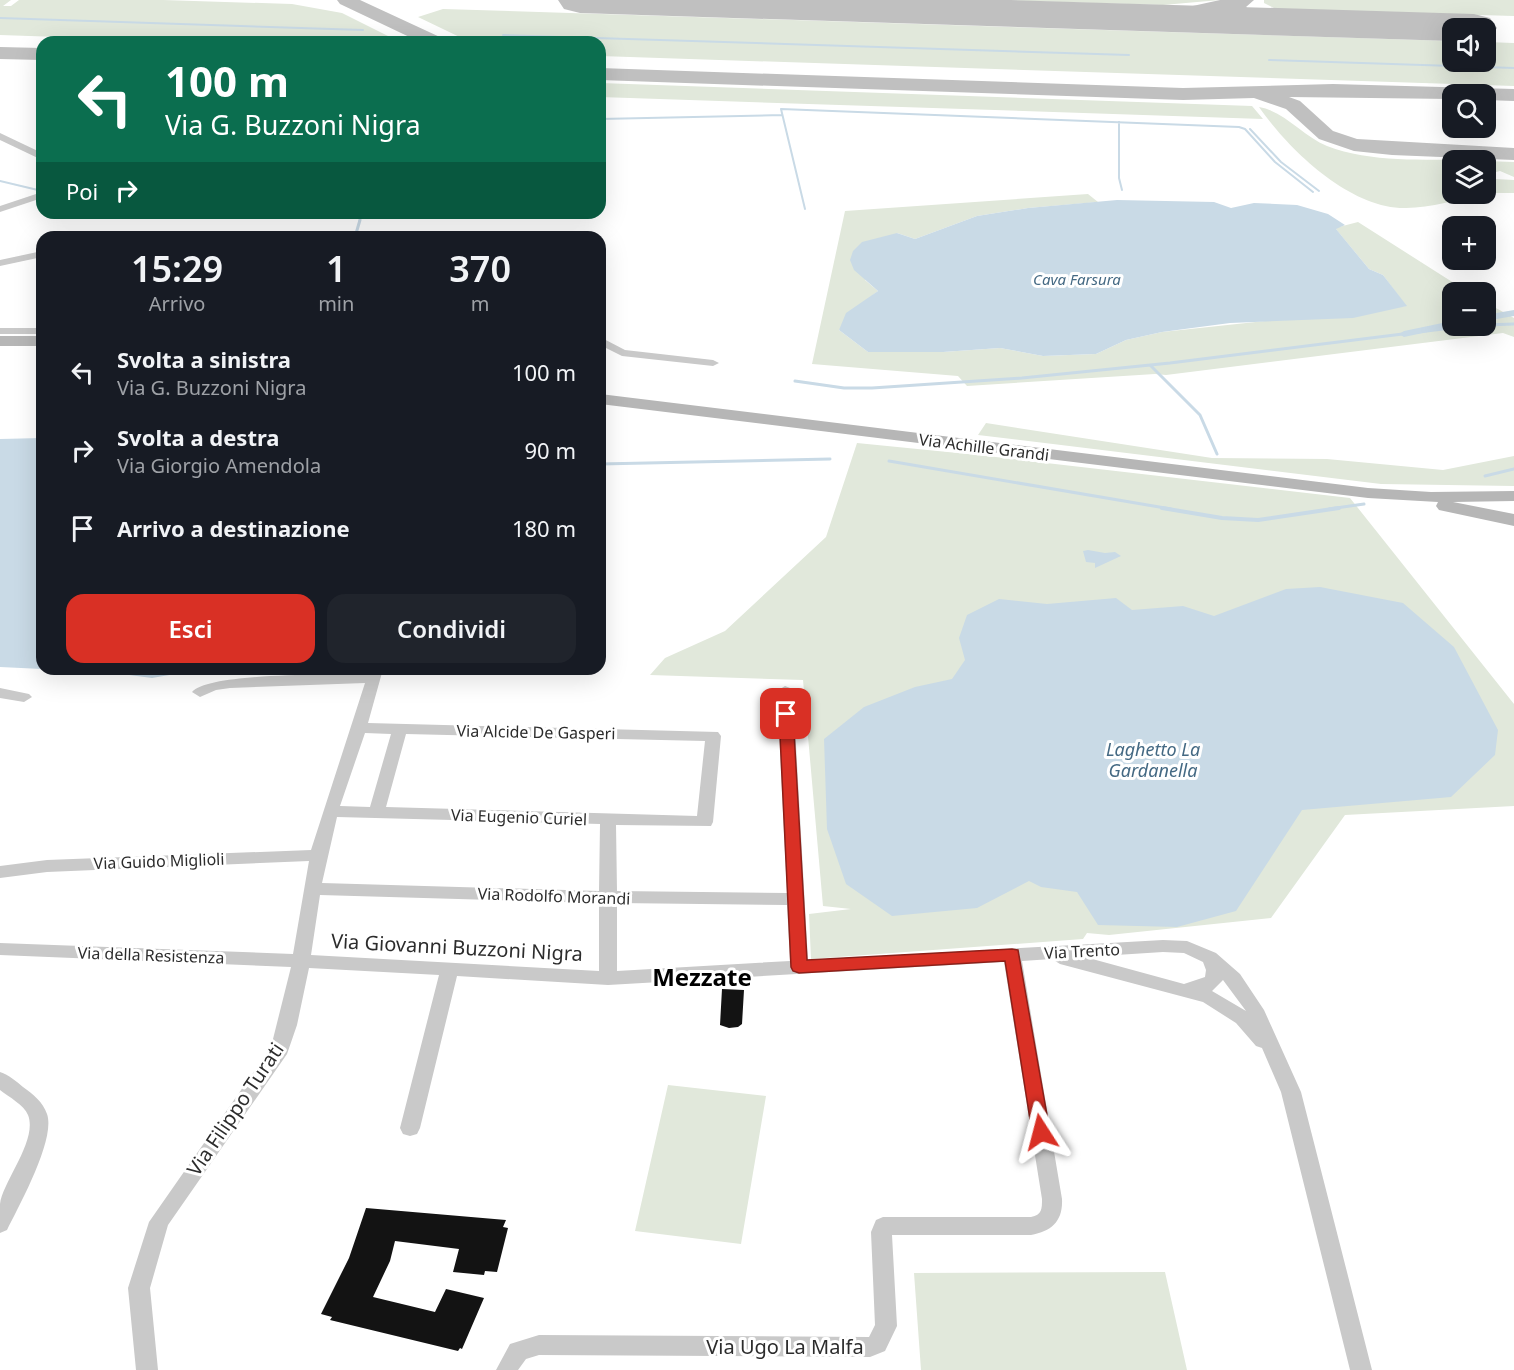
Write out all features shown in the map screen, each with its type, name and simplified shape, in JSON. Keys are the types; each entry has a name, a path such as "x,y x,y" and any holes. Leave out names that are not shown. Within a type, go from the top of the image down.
{"main road":[{"path":"0,341 36,341"},
{"name":"Via Achille Grandi","path":"606,400 1368,493 1514,520"},
{"name":"Via Achille Grandi","path":"1368,493 1514,496"}],"street":[{"path":"0,136 36,154"},
{"path":"0,209 36,197"},
{"path":"0,263 36,255"},
{"path":"0,331 36,331"},
{"path":"606,344 622,353 713,363"},
{"path":"200,692 212,686 230,683 346,675"},
{"name":"Via Filippo Turati","path":"147,1370 139,1288 159,1222 280,1049 289,1023 303,961 319,855 374,675"},
{"path":"785,691 799,967"},
{"path":"0,693 24,697"},
{"name":"Via Alcide De Gasperi","path":"358,728 713,736 705,822"},
{"path":"377,813 400,729"},
{"name":"Via Eugenio Curiel","path":"332,811 705,822"},
{"path":"608,820 608,978"},
{"name":"Via Guido Miglioli","path":"0,872 47,866 319,855"},
{"name":"Via Rodolfo Morandi","path":"313,889 796,900"},
{"name":"Via Trento","path":"1033,953 1175,946 1194,950 1210,958 1234,979 1250,1000 1291,1092 1361,1370"},
{"name":"Via della Resistenza","path":"0,949 303,961"},
{"name":"Via Giovanni Buzzoni Nigra","path":"303,961 608,978 1033,953"},
{"name":"Via Trento","path":"1033,953 1071,959 1209,997 1232,1009 1251,1026 1278,1061"},
{"name":"Via Ugo La Malfa","path":"507,1370 514,1354 522,1347 539,1345 870,1347 877,1344 886,1326 880,1232 883,1226 1031,1226 1042,1225 1048,1221 1052,1215 1052,1199 1012,955"},
{"name":"Via Trento","path":"1183,989 1200,988 1211,983 1215,970 1210,958"},
{"path":"411,1128 450,969"},
{"path":"0,1080 32,1106 38,1113 40,1122 38,1138 0,1224"}],"shaded area":[{"path":"0,0 11,0 3,6 11,6 19,0 163,0 292,4 342,13 388,36 36,36 0,35"},
{"path":"994,0 1220,0 1163,5"},
{"path":"1264,0 1514,0 1514,16 1276,9 1264,3"},
{"path":"443,9 1442,41 1442,72 1496,72 1496,42 1514,43 1514,86 606,56 606,36 458,36 418,17"},
{"path":"606,83 1252,106 1263,119 606,97"},
{"path":"1259,107 1277,113 1318,142 1344,151 1379,158 1442,160 1442,203 1406,208 1385,206 1364,199 1323,174 1304,158"},
{"path":"1496,161 1514,162 1514,177 1500,171 1496,172"},
{"path":"1496,179 1514,180 1514,193 1496,193"},
{"path":"1088,194 1098,202 1028,208 977,216 915,239 897,233 865,280 878,291 864,302 839,330 868,352 943,352 1000,348 1043,356 1096,354 1126,340 1162,332 1406,306 1383,275 1369,269 1335,228 1358,222 1452,282 1442,282 1442,336 1479,336 1166,375 967,386 958,376 812,364 845,211"},
{"path":"1496,308 1514,318 1514,337 1503,333 1496,334"},
{"path":"986,423 1212,458 1327,459 1443,470 1514,456 1514,486 1381,484 978,435"},
{"path":"857,443 1350,498 1514,704 1514,806 1345,815 1271,918 1109,935 1087,933 1083,939 811,959 809,914 851,909 823,906 803,680 650,675 665,658 725,631 826,537"},
{"path":"668,1085 766,1096 741,1244 635,1231"},
{"path":"1165,1272 1187,1370 921,1370 914,1273"}],"water":[{"name":"Cava Farsura","path":"1117,200 1214,202 1231,208 1254,203 1297,205 1328,214 1345,225 1336,229 1369,269 1383,275 1407,306 1353,318 1230,323 1162,332 1126,340 1096,354 1043,356 1000,348 943,352 868,352 839,330 846,313 878,291 854,270 850,260 853,251 862,242 897,233 915,239 977,216 1028,208"},
{"path":"36,438 36,669 0,667 0,439"},
{"path":"1083,551 1115,552 1121,556 1095,568 1095,563 1086,562"},
{"name":"Laghetto La Gardanella","path":"1320,587 1403,603 1454,647 1498,730 1495,755 1451,797 1302,810 1236,911 1177,927 1098,925 1077,892 1041,887 1029,881 977,908 892,916 846,884 827,829 824,739 864,707 915,687 952,679 965,660 959,638 967,615 999,599 1047,604 1116,598 1132,610 1183,606 1214,616 1286,589"},
{"path":"129,675 169,675 152,678"}],"building":[{"path":"722,989 744,990 742,1024 738,1027 729,1028 720,1025"},
{"path":"366,1208 506,1220 503,1227 508,1228 497,1272 485,1271 484,1275 453,1272 459,1249 395,1241 390,1261 373,1297 435,1312 446,1289 484,1298 462,1349 458,1351 330,1320 332,1317 321,1314 349,1258"}],"waterway":[{"path":"0,18 363,30"},
{"path":"503,35 534,36"},
{"path":"606,38 1129,55"},
{"path":"1269,60 1514,68"},
{"path":"805,209 781,109 1119,122"},
{"path":"606,119 782,115"},
{"path":"1119,122 1245,129 1275,162 1313,192"},
{"path":"1119,122 1119,178 1122,190"},
{"path":"1250,129 1281,162 1319,191"},
{"path":"0,181 36,190"},
{"path":"357,231 360,220"},
{"path":"1496,316 1514,313"},
{"path":"1496,325 1514,324"},
{"path":"1404,334 1442,326"},
{"path":"795,381 844,388 872,388 1022,378 1170,363 1442,329"},
{"path":"1151,366 1200,415 1217,454"},
{"path":"606,464 830,459"},
{"path":"889,461 1171,509"},
{"path":"1485,476 1514,469"},
{"path":"1329,509 1364,504"},
{"path":"1162,508 1222,518 1258,520 1339,508"}],"taxiway":[{"path":"346,0 422,36"},
{"path":"1101,17 1179,14 1245,0"},
{"path":"1241,1 1237,3 1237,8 1248,17 1263,21 1294,23"},
{"path":"0,53 36,54"},
{"path":"606,74 1183,94 1333,90 1514,95"},
{"path":"1262,95 1293,105 1326,135 1354,145 1392,149 1514,154"}],"runway":[{"path":"580,0 1442,27"}],"district":[{"name":"Mezzate","path":"702,976"}],"route":[{"path":"786,714 799,967 1012,955 1041,1132"}]}
